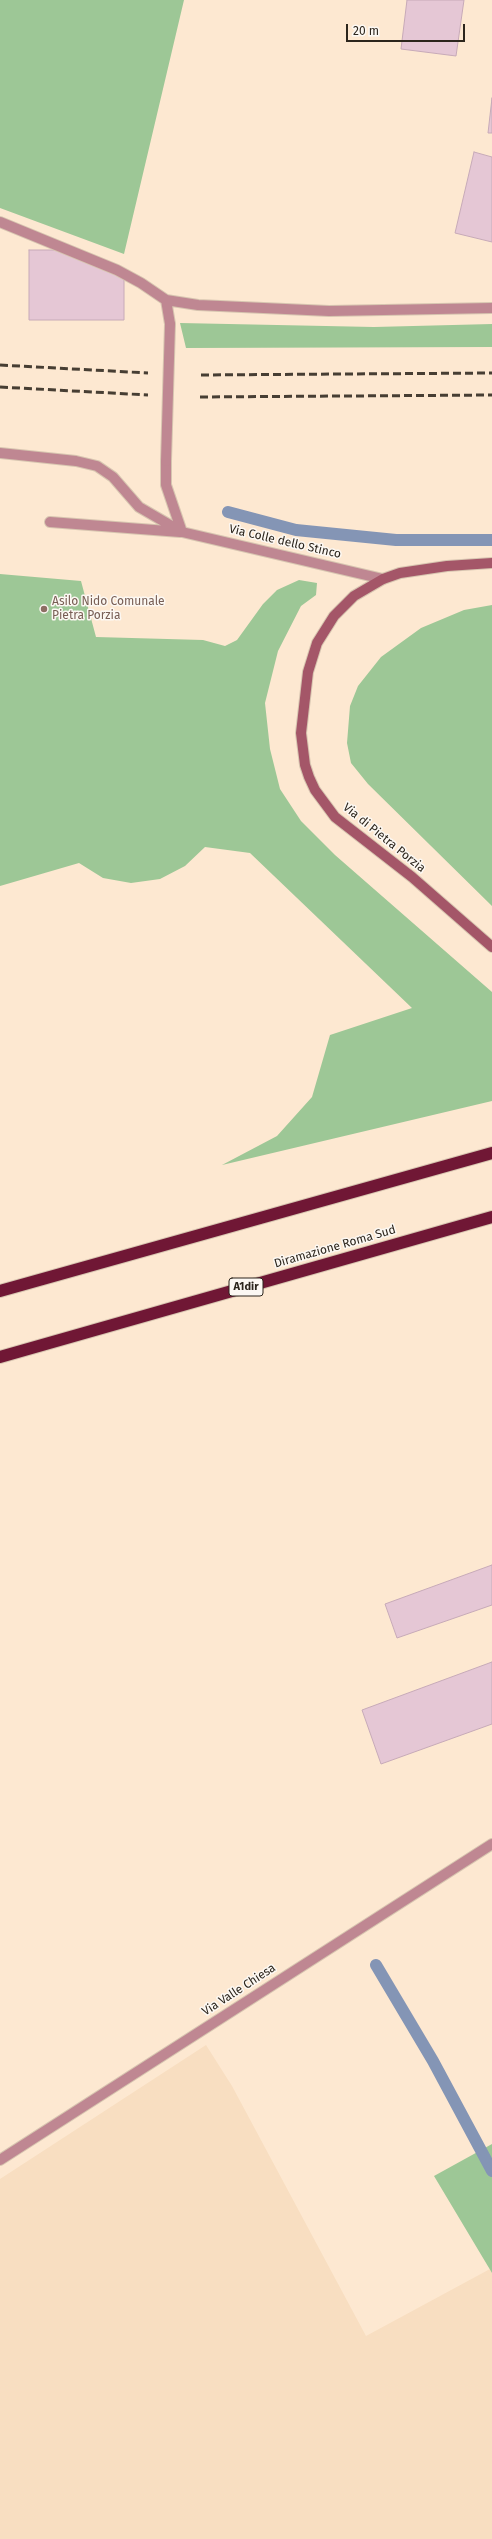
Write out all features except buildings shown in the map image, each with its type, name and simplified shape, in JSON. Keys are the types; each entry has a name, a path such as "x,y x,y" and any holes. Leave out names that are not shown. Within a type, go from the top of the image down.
{"highway":[{"path":"0,1291 492,1153"},
{"name":"Diramazione Roma Sud","path":"0,1357 492,1217"}],"street":[{"name":"Via di Pietra Porzia","path":"492,563 415,570 383,579 354,596 345,604 324,629 317,643 308,672 303,700 301,733 305,765 315,790 335,817 412,877 492,947"}],"lane":[{"path":"0,222 117,270 166,300 198,305 328,311 492,308"},
{"path":"50,522 182,532 166,485 170,324 166,300"},
{"name":"Via Colle dello Stinco","path":"0,453 76,461 97,466 113,477 139,507 182,532 383,579"},
{"name":"Via Valle Chiesa","path":"0,2160 492,1844"}],"shaded area":[{"path":"206,2045 232,2086 366,2336 490,2269 492,2273 492,2539 0,2539 0,2179"}],"green space":[{"path":"0,0 184,0 124,254 0,208"},
{"path":"180,323 374,327 492,324 492,347 186,348"},
{"path":"0,574 81,581 96,637 203,640 225,646 237,640 263,604 277,590 299,580 317,583 316,595 301,606 278,651 265,703 270,749 280,789 301,821 335,855 492,992 492,1101 222,1165 277,1136 312,1097 330,1035 412,1008 250,853 205,847 185,866 160,879 131,883 103,878 79,863 0,886"},
{"path":"492,605 492,906 368,784 351,763 347,743 350,706 358,686 381,657 421,628 464,610"},
{"path":"492,2144 492,2273 434,2176"}],"waterway":[{"path":"228,512 296,530 396,540 492,540"},
{"path":"376,1965 433,2061 492,2171"}],"railway":[{"path":"0,365 148,373"},
{"path":"201,375 492,373"},
{"path":"0,387 148,395"},
{"path":"200,397 492,395"}],"place":[{"name":"Asilo Nido Comunale Pietra Porzia","path":"44,609"}]}
